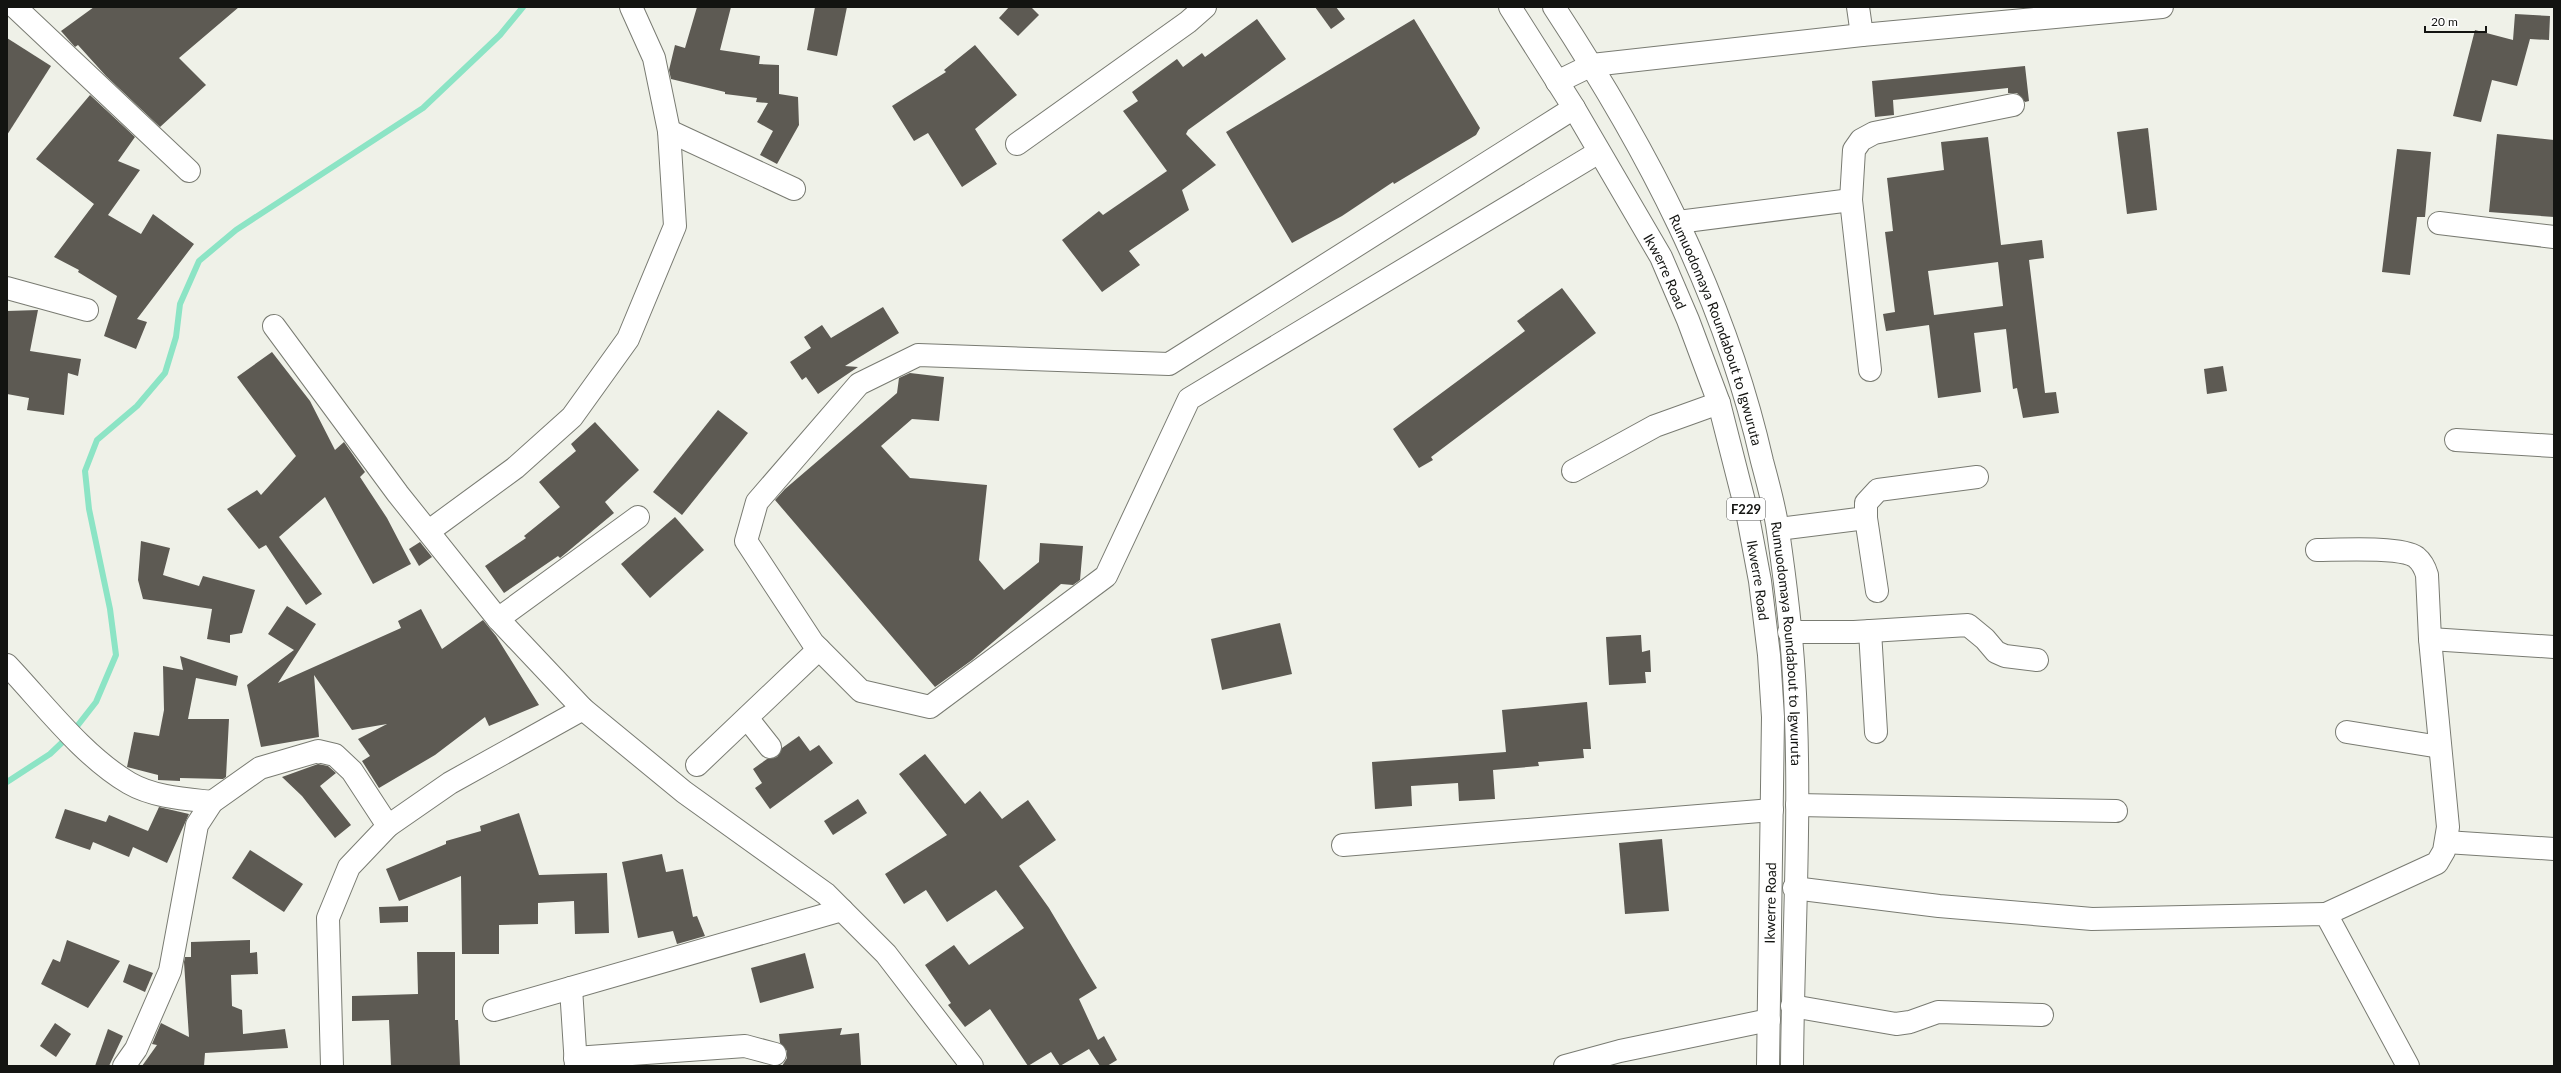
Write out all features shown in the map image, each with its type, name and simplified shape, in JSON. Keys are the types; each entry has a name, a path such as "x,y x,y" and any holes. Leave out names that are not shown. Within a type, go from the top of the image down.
{"street":[{"path":"15,7 189,171"},
{"path":"429,531 515,468 572,417 628,338 675,226 669,131 654,58 631,7"},
{"path":"1016,144 1188,22 1205,7"},
{"name":"Ikwerre Road","path":"1510,7 1574,108 1661,258 1688,320 1719,403 1748,517 1760,581 1769,655 1773,717 1768,1066"},
{"name":"Rumuodomaya Roundabout to Igwuruta","path":"1554,7 1592,65 1649,165 1678,222 1714,301 1737,364 1778,529 1794,674 1797,805 1794,888 1792,1066"},
{"path":"1858,7 1862,35"},
{"path":"1557,82 1592,65 1862,35 2157,7"},
{"path":"1870,370 1851,200 1854,150 1861,140 1874,133 2013,104"},
{"path":"1574,108 1169,364 918,355 859,384 757,502 746,541 819,649 861,691 930,707 1106,576 1189,399 1599,152"},
{"path":"669,131 794,189"},
{"path":"1678,222 1851,200"},
{"path":"2439,223 2554,237"},
{"path":"7,288 87,310"},
{"path":"274,326 398,494 498,619 583,708 684,792 826,894 886,954 972,1066"},
{"path":"1573,471 1655,426 1719,403"},
{"path":"2456,440 2554,446"},
{"path":"1877,591 1866,518 1866,503 1878,490 1977,477"},
{"path":"498,619 638,517"},
{"path":"1778,529 1866,518"},
{"path":"1794,888 1938,906 2092,919 2326,914 2437,863 2444,851 2448,827 2430,639 2427,575 2424,565 2415,556 2380,550 2317,550"},
{"path":"1789,632 1870,631 1968,625 1985,639 1996,652 2005,656 2037,660"},
{"path":"1870,631 1876,732"},
{"path":"2430,639 2554,647"},
{"path":"697,765 819,649"},
{"path":"7,665 86,749 129,784 169,797 212,802"},
{"path":"332,1066 328,918 349,867 388,826 450,783 583,708"},
{"path":"747,718 770,747"},
{"path":"2348,732 2440,747"},
{"path":"124,1066 136,1049 170,971 197,825 212,802 260,768 318,751 335,755 352,771 388,826"},
{"path":"1797,805 2116,811"},
{"path":"1343,845 1772,810"},
{"path":"2446,842 2554,849"},
{"path":"494,1010 842,910"},
{"path":"2326,914 2408,1066"},
{"path":"570,988 576,1062 745,1046 775,1054"},
{"path":"1792,1006 1896,1024 1910,1022 1938,1012 2042,1015"},
{"path":"1566,1066 1620,1051 1769,1020"}],"building":[{"path":"94,7 239,7 179,58 206,85 160,127 106,76 78,45 75,47 61,31"},
{"path":"697,7 731,7 720,50 760,56 759,64 779,65 779,94 798,97 799,125 777,164 760,155 773,131 757,122 768,103 756,102 757,98 725,94 725,92 671,79 669,70 675,45 685,48"},
{"path":"815,7 847,7 837,56 807,50"},
{"path":"1009,7 1031,7 1039,15 1018,36 999,18"},
{"path":"1315,7 1336,7 1345,19 1331,29"},
{"path":"2515,14 2550,16 2549,40 2530,39 2517,86 2492,80 2481,122 2453,116 2475,30 2513,40"},
{"path":"1257,19 1286,59 1188,130 1186,134 1216,165 1182,190 1189,210 1129,251 1140,265 1102,292 1062,240 1099,211 1103,215 1167,171 1123,111 1138,101 1132,92 1177,59 1183,67 1202,53 1205,57"},
{"path":"1414,19 1480,128 1476,135 1394,184 1393,182 1342,216 1292,243 1226,132"},
{"path":"7,38 51,66 7,135"},
{"path":"975,45 1017,95 975,129 997,164 962,187 928,133 914,141 892,106 946,72 944,70"},
{"path":"2025,66 2029,101 2025,102 2017,93 2008,93 2008,88 1893,100 1894,115 1875,117 1872,81"},
{"path":"90,95 135,137 118,161 140,170 108,215 141,234 153,214 194,244 137,319 147,322 136,349 104,336 117,296 78,272 79,270 54,257 94,204 36,159"},
{"path":"2148,128 2157,210 2127,214 2117,132"},
{"path":"2497,134 2554,140 2554,217 2489,212"},
{"path":"1988,137 2001,245 2042,240 2044,258 2029,260 2045,393 2056,392 2059,413 2023,418 2017,388 2013,389 2006,329 1974,333 1981,392 1938,398 1929,325 1886,331 1883,314 1895,312 1885,232 1893,231 1887,178 1944,170 1941,142","holes":["1998,262 2003,306 1934,315 1928,271"]},
{"path":"2397,149 2431,152 2425,217 2417,217 2410,275 2382,272"},
{"path":"1562,288 1596,333 1431,457 1433,460 1419,468 1393,429 1525,331 1517,321"},
{"path":"883,307 899,333 845,366 858,367 818,394 806,377 802,380 790,362 811,348 804,337 822,325 831,338"},
{"path":"38,310 30,351 81,359 78,376 68,373 64,415 27,410 29,398 7,394 7,311"},
{"path":"272,352 310,401 335,450 344,442 365,472 360,477 387,518 411,564 373,584 325,497 279,537 322,594 306,605 266,545 259,549 227,509 257,490 261,495 296,456 237,377"},
{"path":"2223,366 2227,391 2207,394 2204,369"},
{"path":"910,373 944,377 939,421 912,419 881,446 910,478 987,485 979,560 1004,590 1039,562 1040,543 1083,546 1080,580 1073,585 1061,584 972,660 935,687 775,500 785,489 897,393 899,378"},
{"path":"718,410 748,433 682,515 653,492"},
{"path":"595,422 639,470 605,502 614,513 560,558 558,556 504,593 485,566 526,538 524,536 560,507 539,482 576,451 571,444"},
{"path":"675,517 704,550 650,598 621,564"},
{"path":"141,541 170,548 163,575 199,586 203,576 255,590 242,633 230,635 230,643 207,639 212,609 143,599 138,580"},
{"path":"420,542 432,557 419,566 409,549"},
{"path":"287,606 316,624 278,683 401,628 398,621 421,609 442,649 483,620 496,636 539,705 489,726 485,717 435,755 379,788 362,761 370,756 358,739 387,724 352,730 314,675 319,737 261,747 247,685 294,650 268,634"},
{"path":"1280,623 1292,674 1222,690 1211,639"},
{"path":"1641,635 1642,652 1650,650 1651,672 1645,672 1646,683 1609,685 1606,637"},
{"path":"180,656 238,676 236,686 196,678 188,719 229,719 226,777 223,779 180,778 180,781 158,780 158,775 127,767 134,732 159,736 164,710 163,666 183,670"},
{"path":"1587,702 1591,749 1583,749 1584,758 1538,762 1539,766 1493,770 1495,799 1459,801 1458,783 1411,786 1412,806 1375,809 1372,762 1506,752 1502,710"},
{"path":"799,736 810,751 819,745 833,763 770,809 755,788 762,783 753,769 767,759 777,757 782,748"},
{"path":"925,754 965,804 980,791 1002,819 1028,800 1056,840 1019,866 1049,908 1097,988 1079,999 1098,1040 1104,1036 1117,1060 1107,1066 1100,1066 1089,1049 1060,1066 1051,1052 1028,1066 990,1009 965,1027 948,1005 951,1003 925,965 954,945 969,965 1024,928 996,890 947,922 926,890 904,904 885,874 947,835 899,774"},
{"path":"318,764 328,766 336,773 320,786 351,825 335,838 302,796 282,777"},
{"path":"858,799 867,813 833,835 824,821"},
{"path":"159,807 189,814 167,863 133,847 129,857 93,842 90,850 55,838 65,809 106,822 109,815 148,831"},
{"path":"519,813 539,875 607,873 609,933 575,934 574,901 538,903 538,924 499,925 499,954 462,954 461,876 399,901 386,869 446,844 446,841 481,831 480,826"},
{"path":"1662,839 1669,911 1625,914 1619,843"},
{"path":"250,850 303,884 284,912 232,878"},
{"path":"662,854 666,872 683,869 693,917 697,916 705,936 677,944 673,931 638,938 622,862"},
{"path":"408,906 408,922 380,923 379,907"},
{"path":"67,940 120,961 88,1008 41,984 53,959 60,962"},
{"path":"250,940 250,953 257,952 258,974 231,975 232,1006 242,1010 243,1034 285,1029 288,1048 205,1053 204,1066 142,1066 157,1045 152,1044 161,1023 189,1037 184,962 185,957 191,957 191,942"},
{"path":"417,952 455,952 455,1020 458,1020 460,1066 391,1066 389,1020 352,1021 352,996 418,994"},
{"path":"805,953 814,988 760,1003 751,968"},
{"path":"129,964 153,973 145,992 123,982"},
{"path":"55,1023 71,1034 56,1057 40,1046"},
{"path":"842,1028 840,1035 859,1033 861,1066 782,1066 787,1058 787,1051 780,1043 779,1034"},
{"path":"108,1029 123,1036 109,1066 95,1066"}],"waterway":[{"path":"7,782 50,754 71,734 96,702 116,655 110,609 89,509 85,471 97,440 137,406 165,373 176,337 180,304 199,261 236,230 423,108 500,35 523,7"}]}
